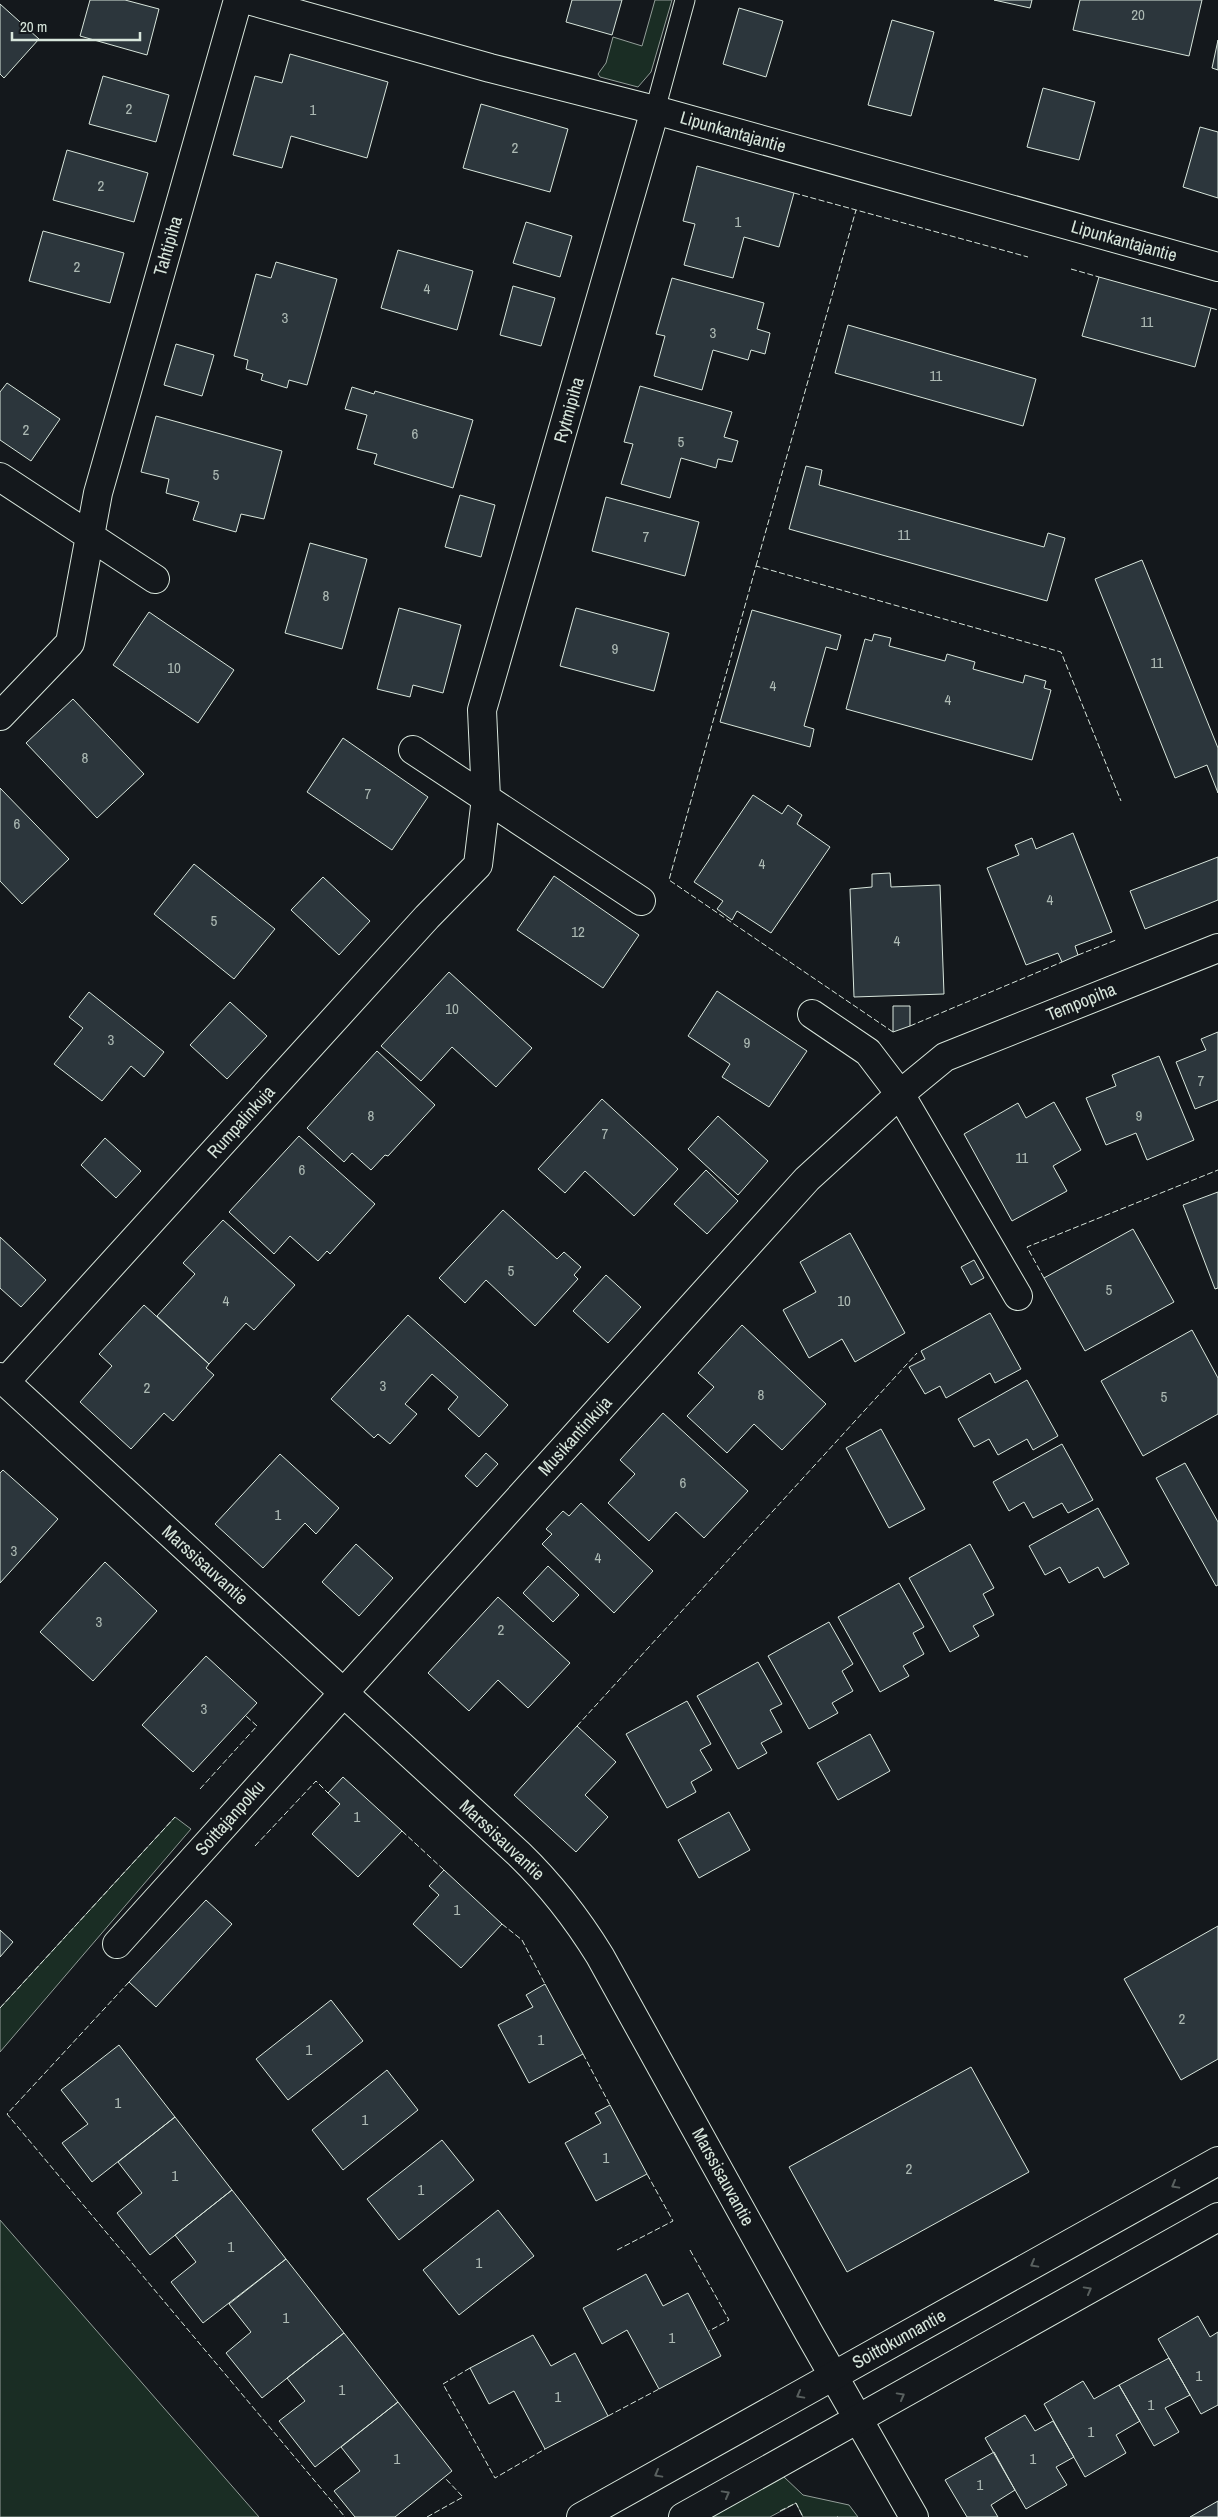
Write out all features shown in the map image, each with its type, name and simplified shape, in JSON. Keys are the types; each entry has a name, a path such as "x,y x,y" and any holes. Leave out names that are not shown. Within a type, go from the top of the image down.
{"street":[{"name":"Tahtipiha","path":"0,716 70,643 98,493 238,0"},
{"name":"Lipunkantajantie","path":"248,0 490,68 655,110 1218,267"},
{"name":"Rytmipiha","path":"478,865 486,798 482,710 655,110"},
{"path":"0,477 155,579"},
{"path":"413,750 641,901"},
{"name":"Rumpalinkuja","path":"3,1379 420,924 478,865"},
{"name":"Tempopiha","path":"900,1094 945,1057 1218,948"},
{"path":"812,1014 868,1052 900,1094 1018,1296"},
{"name":"Musikantinkuja","path":"342,1692 807,1179 900,1094"},
{"name":"Marssisauvantie","path":"3,1379 519,1854 546,1880 572,1912 600,1956 914,2517"},
{"name":"Soittajanpolku","path":"117,1944 342,1692"},
{"name":"Soittokunnantie","path":"581,2517 1218,2161"},
{"path":"683,2517 1218,2217"}],"lane":[{"path":"655,110 685,0"}],"green space":[{"path":"655,0 672,0 651,72 638,87 600,77 598,74 606,63 613,37 642,46"},
{"path":"175,1817 191,1829 0,2052 0,2008"},
{"path":"0,2220 259,2517 0,2517"},
{"path":"783,2476 803,2495 849,2505 858,2517 803,2517 796,2503 770,2517 712,2517"}],"building":[{"path":"90,0 125,0 159,9 147,55 80,36"},
{"path":"572,0 622,0 612,35 566,22"},
{"path":"994,0 1032,0 1030,8"},
{"path":"1080,0 1202,0 1189,56 1073,30"},
{"path":"0,4 39,39 4,78 0,74"},
{"path":"739,8 783,21 766,77 723,64"},
{"path":"892,20 934,32 911,116 868,105"},
{"path":"1218,40 1218,70 1212,68"},
{"path":"290,54 388,82 367,158 291,136 282,168 233,155 255,76 282,83"},
{"path":"103,76 169,95 156,142 89,124"},
{"path":"1043,88 1095,102 1079,160 1027,147"},
{"path":"481,104 568,129 550,192 463,168"},
{"path":"1200,127 1218,132 1218,198 1183,187"},
{"path":"67,150 148,173 134,222 53,200"},
{"path":"697,166 794,193 779,247 744,237 733,278 684,265 695,224 683,221"},
{"path":"526,222 572,236 560,277 513,263"},
{"path":"43,231 124,253 110,303 29,281"},
{"path":"398,250 473,271 457,330 381,308"},
{"path":"276,262 337,279 307,385 289,380 287,388 261,380 263,374 246,369 248,360 234,356 256,274 271,278"},
{"path":"1099,277 1211,308 1195,367 1082,336"},
{"path":"672,278 764,303 757,329 770,333 765,354 751,350 748,360 713,350 702,390 654,376 665,336 656,334"},
{"path":"513,286 555,298 541,346 500,335"},
{"path":"848,325 1036,379 1023,426 835,373"},
{"path":"176,344 214,355 202,396 164,385"},
{"path":"7,383 60,419 31,461 0,440 0,392"},
{"path":"640,386 732,412 724,437 738,441 732,462 718,459 716,468 681,458 670,498 621,484 633,444 624,442"},
{"path":"352,387 374,394 375,391 473,420 453,488 374,464 377,454 357,449 367,415 345,409"},
{"path":"156,416 282,451 264,519 241,514 236,532 193,520 199,502 166,493 169,479 141,472"},
{"path":"806,466 822,470 819,485 1044,547 1048,533 1065,538 1047,601 789,529"},
{"path":"460,495 495,505 481,557 445,547"},
{"path":"606,497 699,522 685,576 592,551"},
{"path":"310,543 367,559 342,649 285,633"},
{"path":"1142,560 1218,748 1218,793 1207,765 1175,778 1095,579"},
{"path":"399,608 461,625 443,693 413,685 410,697 377,689"},
{"path":"576,608 669,633 654,691 560,666"},
{"path":"752,610 841,635 837,650 826,647 804,726 814,729 810,747 720,722"},
{"path":"149,612 234,670 198,723 113,665"},
{"path":"874,634 891,638 889,646 945,661 947,654 975,662 973,669 1023,683 1025,675 1046,681 1044,688 1051,690 1032,760 846,709 865,639 872,641"},
{"path":"73,699 144,774 97,818 26,743"},
{"path":"343,738 428,797 392,850 307,792"},
{"path":"0,788 69,859 22,904 0,881"},
{"path":"753,795 782,814 788,805 802,815 797,824 830,847 771,933 737,911 732,920 717,909 723,901 694,882"},
{"path":"1073,833 1112,932 1075,946 1078,955 1062,962 1058,953 1026,965 987,868 1019,855 1015,845 1032,838 1036,849"},
{"path":"1218,857 1218,900 1145,929 1130,891"},
{"path":"194,864 275,929 234,979 154,914"},
{"path":"890,873 891,887 940,885 944,994 854,997 850,889 872,887 872,874"},
{"path":"554,876 639,935 603,988 517,930"},
{"path":"323,877 370,921 339,955 291,910"},
{"path":"449,972 532,1048 496,1087 452,1047 421,1081 381,1046"},
{"path":"717,991 807,1051 769,1107 722,1077 730,1064 688,1036"},
{"path":"89,992 164,1052 144,1077 131,1066 102,1101 54,1064 83,1028 69,1017"},
{"path":"230,1002 267,1036 227,1079 190,1045"},
{"path":"893,1006 910,1006 910,1026 893,1032"},
{"path":"1218,1032 1218,1100 1195,1109 1176,1062 1206,1050 1201,1039"},
{"path":"377,1051 435,1105 388,1156 385,1155 371,1170 352,1153 344,1162 307,1128"},
{"path":"1159,1056 1194,1140 1147,1160 1136,1133 1106,1145 1086,1098 1116,1086 1112,1075"},
{"path":"602,1099 678,1169 634,1216 585,1171 565,1193 538,1169"},
{"path":"1054,1102 1081,1150 1053,1166 1067,1191 1012,1221 964,1134 1018,1103 1026,1118"},
{"path":"718,1116 768,1161 738,1195 688,1149"},
{"path":"299,1136 375,1204 330,1254 327,1251 318,1261 290,1236 274,1254 229,1212"},
{"path":"105,1138 141,1171 116,1198 81,1165"},
{"path":"706,1170 738,1201 707,1234 674,1204"},
{"path":"1218,1192 1218,1288 1215,1289 1183,1205"},
{"path":"503,1210 557,1259 564,1252 581,1267 574,1275 578,1279 535,1326 486,1280 465,1303 439,1278"},
{"path":"223,1220 295,1285 254,1330 246,1323 209,1364 157,1316 195,1274 183,1263"},
{"path":"1133,1229 1174,1302 1085,1351 1044,1278"},
{"path":"850,1233 905,1333 855,1362 842,1339 809,1358 783,1310 816,1292 800,1262"},
{"path":"0,1237 46,1280 21,1307 0,1288"},
{"path":"974,1260 984,1278 971,1285 961,1267"},
{"path":"606,1275 641,1307 608,1343 573,1311"},
{"path":"144,1305 209,1364 206,1368 214,1375 173,1421 164,1413 131,1449 80,1402 112,1366 99,1354"},
{"path":"990,1313 1021,1369 995,1383 990,1373 946,1398 940,1386 925,1394 909,1367 925,1359 921,1351"},
{"path":"408,1315 508,1405 479,1437 448,1409 458,1397 432,1374 405,1404 417,1414 390,1444 378,1434 374,1438 331,1399"},
{"path":"742,1325 826,1404 782,1450 754,1424 727,1453 687,1416 714,1387 698,1373"},
{"path":"1192,1330 1218,1378 1218,1414 1143,1456 1101,1381"},
{"path":"1027,1380 1058,1436 1033,1450 1027,1439 998,1455 989,1439 974,1447 958,1419"},
{"path":"663,1413 748,1491 704,1538 676,1512 649,1541 608,1503 635,1474 620,1460"},
{"path":"881,1429 925,1509 889,1528 846,1448"},
{"path":"1062,1444 1093,1500 1068,1513 1062,1503 1033,1518 1024,1502 1009,1511 993,1482"},
{"path":"486,1453 498,1464 477,1487 465,1476"},
{"path":"280,1454 339,1508 316,1534 305,1523 263,1568 215,1524"},
{"path":"1185,1463 1218,1522 1218,1585 1216,1586 1156,1478"},
{"path":"3,1470 58,1519 0,1583 0,1473"},
{"path":"581,1503 653,1571 614,1613 542,1544 552,1534 546,1529 563,1511 569,1516"},
{"path":"1098,1508 1129,1564 1104,1578 1098,1567 1069,1583 1060,1567 1045,1575 1029,1546"},
{"path":"356,1544 393,1578 359,1616 322,1582"},
{"path":"970,1544 994,1588 983,1594 994,1615 973,1626 979,1636 950,1652 909,1578"},
{"path":"105,1562 157,1611 93,1681 40,1632"},
{"path":"548,1566 579,1595 553,1622 523,1593"},
{"path":"899,1583 924,1627 913,1633 924,1654 903,1666 909,1676 880,1692 838,1617"},
{"path":"498,1597 570,1663 528,1708 498,1680 469,1711 428,1673"},
{"path":"829,1622 853,1664 842,1671 853,1691 832,1703 838,1713 809,1729 768,1656"},
{"path":"206,1656 257,1703 193,1772 142,1725"},
{"path":"758,1662 782,1704 770,1710 782,1732 761,1743 767,1753 738,1769 697,1696"},
{"path":"687,1701 711,1744 700,1750 712,1770 691,1782 696,1792 667,1808 626,1734"},
{"path":"577,1726 616,1762 585,1795 608,1817 576,1852 514,1795"},
{"path":"870,1734 890,1771 838,1800 817,1763"},
{"path":"343,1777 402,1831 358,1877 312,1834 340,1804 328,1793"},
{"path":"729,1812 750,1850 699,1878 678,1840"},
{"path":"444,1870 502,1924 461,1968 413,1924 439,1895 429,1886"},
{"path":"206,1900 232,1924 156,2007 129,1982"},
{"path":"1218,1926 1218,2059 1181,2080 1124,1979"},
{"path":"0,1930 13,1942 0,1957"},
{"path":"545,1984 583,2054 529,2083 498,2025 533,2007 526,1995"},
{"path":"331,2000 363,2041 288,2100 256,2059"},
{"path":"119,2045 175,2117 92,2182 62,2143 88,2124 61,2090"},
{"path":"971,2067 1029,2172 847,2272 789,2167"},
{"path":"387,2070 418,2110 343,2170 312,2130"},
{"path":"610,2105 647,2174 596,2201 565,2143 601,2123 595,2113"},
{"path":"175,2117 232,2190 150,2255 117,2213 142,2193 118,2162"},
{"path":"442,2140 474,2180 399,2240 367,2199"},
{"path":"232,2190 286,2259 203,2323 171,2282 196,2262 175,2235"},
{"path":"498,2210 534,2256 459,2315 423,2270"},
{"path":"286,2259 344,2333 262,2398 226,2353 251,2332 229,2304"},
{"path":"646,2274 663,2306 688,2293 721,2356 659,2389 627,2330 602,2344 583,2308"},
{"path":"1198,2316 1210,2337 1218,2332 1218,2405 1201,2414 1158,2339"},
{"path":"344,2333 398,2402 315,2467 279,2421 305,2401 287,2378"},
{"path":"533,2335 551,2366 575,2353 608,2416 545,2449 514,2391 489,2404 470,2368"},
{"path":"1169,2358 1190,2395 1165,2408 1179,2432 1154,2446 1119,2385"},
{"path":"1083,2381 1094,2399 1119,2385 1140,2421 1116,2435 1126,2453 1085,2477 1044,2404"},
{"path":"398,2402 452,2471 395,2517 355,2517 334,2491 360,2471 341,2447"},
{"path":"1025,2415 1035,2431 1053,2421 1074,2457 1056,2467 1067,2485 1026,2509 985,2438"},
{"path":"994,2452 1015,2490 991,2505 998,2517 967,2517 945,2480"},
{"path":"1218,2501 1218,2517 1190,2517"}],"fence":[{"path":"794,193 1028,257"},
{"path":"756,566 856,210"},
{"path":"1071,269 1099,277"},
{"path":"1211,308 1218,310"},
{"path":"893,1032 669,880 756,566 1061,652 1121,801"},
{"path":"1078,955 1116,940"},
{"path":"910,1026 1062,962"},
{"path":"1044,1278 1027,1247 1218,1170"},
{"path":"577,1726 917,1353"},
{"path":"200,1789 257,1726 246,1716"},
{"path":"255,1846 316,1781 328,1793"},
{"path":"0,2008 175,1817"},
{"path":"402,1831 444,1870"},
{"path":"502,1924 522,1940 545,1984"},
{"path":"129,1982 7,2114 345,2517"},
{"path":"583,2054 610,2105"},
{"path":"617,2250 673,2221 647,2174"},
{"path":"690,2250 729,2320 709,2331"},
{"path":"470,2368 443,2384 495,2478 545,2449"},
{"path":"608,2416 659,2389"},
{"path":"427,2517 463,2497 445,2478"},
{"path":"780,2511 796,2503 803,2517"}]}
